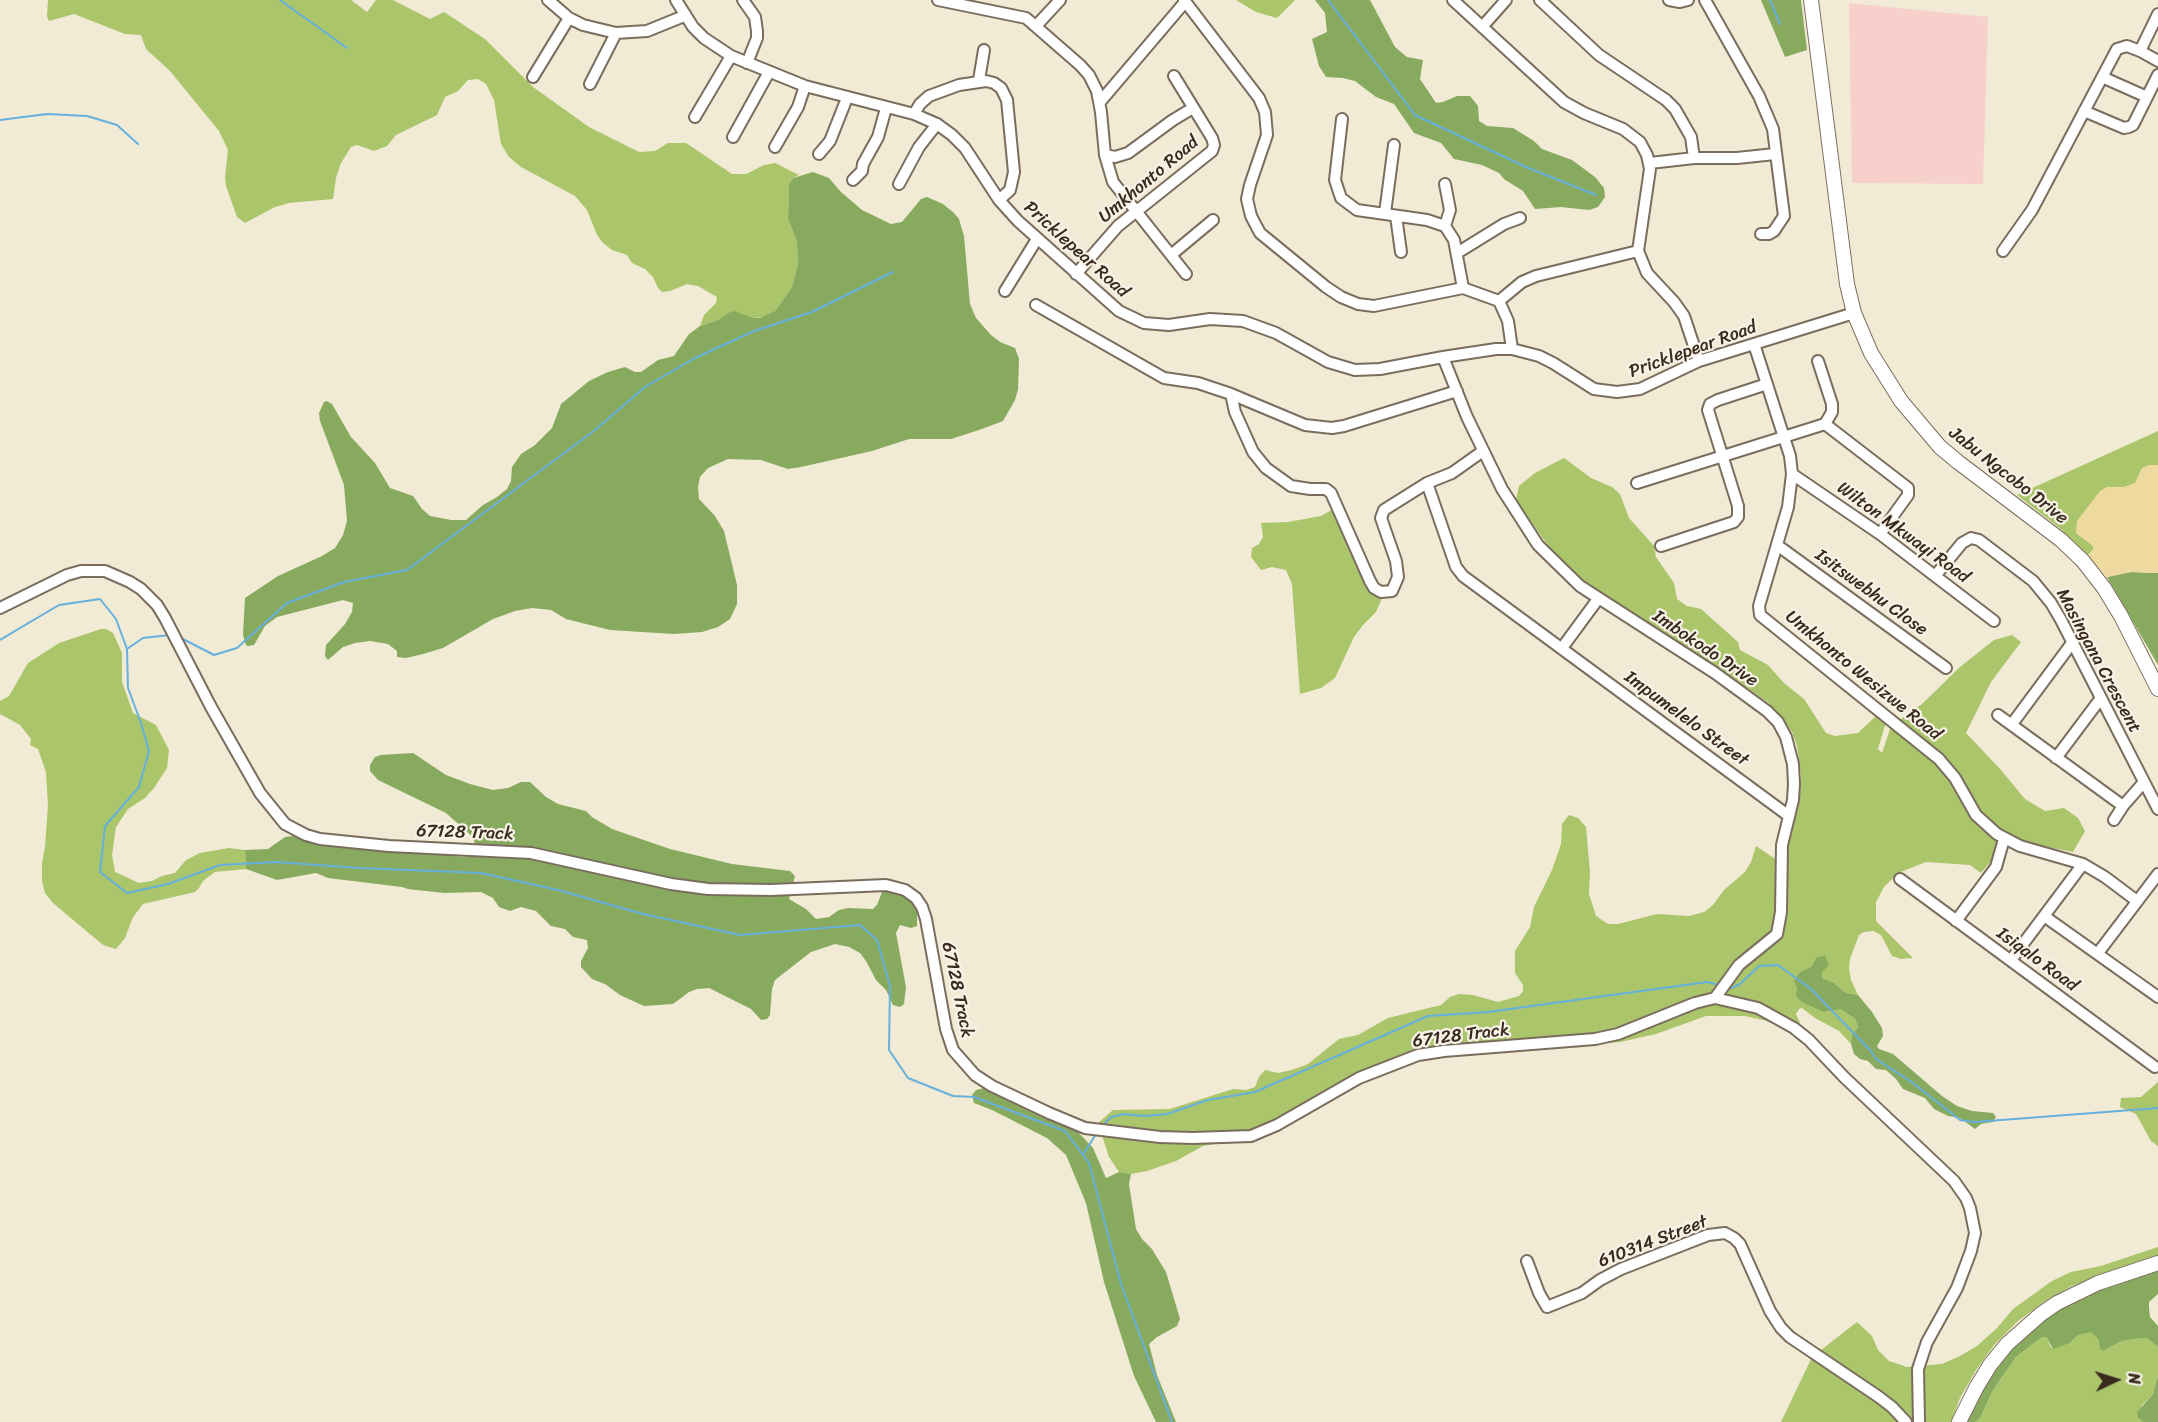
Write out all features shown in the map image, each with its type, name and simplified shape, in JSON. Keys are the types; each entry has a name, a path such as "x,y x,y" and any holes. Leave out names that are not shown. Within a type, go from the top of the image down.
{"main road":[{"name":"Jabu Ngcobo Drive","path":"1812,0 1842,254 1854,313 1862,334 1886,380 1917,423 1958,462 2061,540 2083,561 2104,588 2158,689"},
{"path":"1959,1422 1990,1365 2026,1326 2057,1302 2074,1293 2158,1263"}],"street":[{"path":"548,0 569,18 583,25 616,33 647,31 684,16"},
{"name":"Pricklepear Road","path":"676,0 684,16 704,38 731,56 805,86 914,114 937,124 965,148 999,200 1037,239 1119,310 1144,323 1169,325 1210,319 1243,321 1276,333 1328,362 1355,370 1380,369 1443,357 1496,349 1512,349 1546,359 1594,388 1617,392 1640,389 1699,361 1854,313"},
{"path":"743,0 755,16 758,31 747,63"},
{"path":"938,0 992,5 1020,16 1036,26 1089,75 1100,102 1105,155 1113,182 1186,274"},
{"path":"1036,26 1060,0"},
{"path":"1453,0 1564,102 1578,111 1634,136 1644,148 1650,163 1638,251 1647,273 1684,315 1699,361"},
{"path":"1482,27 1506,0"},
{"path":"1540,0 1599,55 1666,100 1675,109 1691,137 1695,158"},
{"path":"1669,0 1680,2 1688,0"},
{"path":"1705,0 1767,111 1773,129 1784,216 1774,231 1761,234"},
{"path":"1100,102 1185,1 1259,98 1265,111 1267,127 1265,142 1247,199 1251,216 1260,233 1326,287 1358,304 1374,306 1463,288 1499,301 1508,321 1512,349"},
{"path":"2140,51 2158,14"},
{"path":"533,77 569,18"},
{"path":"590,84 616,33"},
{"path":"2003,251 2032,210 2117,49 2120,46 2127,46 2158,61"},
{"path":"979,80 984,50"},
{"path":"695,117 731,56"},
{"path":"733,137 768,72"},
{"path":"2084,111 2127,128 2133,124 2158,75"},
{"name":"Umkhonto Road","path":"1076,274 1110,233 1212,151 1214,142 1174,76"},
{"path":"2102,77 2147,97"},
{"path":"914,114 929,96 959,85 979,80 997,85 1007,100 1014,159 1014,180 1007,195 999,200"},
{"path":"775,147 798,107 805,86"},
{"path":"819,154 830,141 847,98"},
{"path":"853,180 862,171 863,164 878,137 886,108"},
{"path":"1105,155 1115,157 1128,153 1193,108"},
{"path":"1342,119 1335,171 1341,198 1351,207 1367,212 1434,221 1445,226 1452,234 1463,288"},
{"path":"899,184 920,147 937,124"},
{"path":"1394,145 1390,214 1401,252"},
{"path":"1650,163 1775,154"},
{"path":"1445,184 1450,210 1445,226"},
{"path":"1457,253 1504,224 1520,218"},
{"path":"1171,255 1213,220"},
{"path":"1005,291 1037,239"},
{"path":"1499,301 1522,282 1536,276 1638,251"},
{"path":"1036,305 1055,311 1164,378 1198,383 1231,394 1305,425 1332,428 1359,422 1457,391"},
{"name":"Umkhonto Wesizwe Road","path":"1754,344 1784,436 1792,474 1788,507 1760,606 1760,615 1939,759 1955,778 1980,820 2004,839 2020,846 2083,864 2137,901"},
{"name":"Imbokodo Drive","path":"1443,357 1483,451 1514,509 1538,545 1562,570 1598,599 1715,673 1767,711 1778,722 1786,737 1793,764 1793,800 1782,844 1781,912 1777,934 1739,965 1714,998"},
{"path":"1636,483 1825,424 1832,412 1832,404 1818,361"},
{"path":"1662,546 1734,522 1738,517 1738,506 1708,414 1709,407 1718,400 1767,384"},
{"path":"1231,394 1235,412 1253,452 1266,468 1291,486 1326,489 1331,493 1370,581 1374,588 1381,592 1392,591 1398,578 1396,561 1382,522 1382,514 1387,507 1427,483 1452,473 1483,451"},
{"path":"1825,424 1908,488 1908,495 1880,534"},
{"name":"Wilton Mkwayi Road","path":"1792,474 1880,534 1994,621"},
{"name":"Impumelelo Street","path":"1427,483 1460,572 1789,816"},
{"name":"Masingana Crescent","path":"1935,576 1962,543 1971,538 1979,540 2038,586 2051,603 2158,809"},
{"name":"Isitswebhu Close","path":"1777,545 1946,668"},
{"name":"67128 Track","path":"0,608 67,575 92,569 105,571 141,589 157,605 165,618 211,707 260,793 285,824 306,835 320,839 389,846 531,852 671,884 708,889 771,890 886,885 905,890 916,898 926,919 946,1029 953,1050 975,1076 1049,1113 1085,1128 1160,1137 1251,1136 1277,1125 1359,1078 1418,1055 1595,1039 1618,1034 1695,1003 1714,998"},
{"path":"1562,648 1598,599"},
{"path":"2012,724 2072,643"},
{"path":"2056,758 2101,698"},
{"path":"1998,715 2123,806"},
{"path":"2114,820 2144,782"},
{"path":"1956,921 1996,867 2004,839"},
{"path":"2011,960 2083,864"},
{"path":"2098,953 2158,874"},
{"name":"Isiqalo Road","path":"1900,879 2155,1067"},
{"path":"2043,916 2157,993"},
{"path":"1714,998 1758,1008 1794,1028 1961,1189 1973,1215 1974,1241 1957,1288 1927,1342 1918,1369 1919,1422"},
{"name":"610314 Street","path":"1527,1261 1547,1307 1582,1293 1621,1269 1708,1235 1725,1233 1740,1244 1770,1311 1781,1328 1790,1337 1886,1402 1906,1422"}],"shaded area":[{"path":"1849,3 1988,17 1983,184 1852,183"}],"green space":[{"path":"48,0 351,0 367,12 376,0 393,0 430,19 444,12 485,39 533,87 589,127 639,152 655,151 668,143 686,143 732,174 746,174 764,165 775,163 799,175 789,184 788,219 797,242 798,264 792,287 775,311 767,317 753,318 728,313 718,320 700,326 704,315 716,303 717,297 698,286 687,284 662,292 645,269 632,263 627,255 612,250 603,243 597,235 587,210 575,196 521,167 509,157 501,144 494,100 486,84 478,79 468,80 458,91 445,97 437,115 396,135 387,146 374,151 357,145 351,147 341,163 333,199 289,203 275,207 245,223 237,217 226,186 228,150 219,131 170,71 146,49 141,35 125,34 74,14 49,21"},
{"path":"1236,0 1295,0 1277,18 1256,12"},
{"path":"1315,0 1370,0 1395,47 1407,57 1423,60 1420,79 1436,103 1457,96 1470,96 1478,106 1479,121 1487,126 1513,128 1542,149 1572,160 1595,177 1604,188 1605,197 1598,207 1589,210 1561,207 1535,209 1523,191 1499,173 1482,165 1454,159 1441,143 1414,133 1394,104 1376,97 1355,81 1326,77 1319,66 1312,39 1327,32 1325,13"},
{"path":"1761,0 1801,0 1807,50 1785,57"},
{"path":"813,172 829,178 862,210 891,224 902,222 921,199 927,197 943,204 959,219 964,236 970,304 976,318 1000,342 1015,348 1019,359 1018,389 1015,400 1003,421 951,439 909,439 872,451 801,467 788,469 761,460 728,459 708,468 700,477 699,499 715,516 724,531 737,585 737,604 730,619 718,627 702,632 674,634 610,630 566,619 551,610 532,608 493,619 443,648 423,654 406,658 397,657 397,651 388,644 370,641 343,647 328,660 325,656 326,645 345,624 352,612 353,603 343,600 277,617 265,626 254,645 246,645 243,635 245,598 278,576 335,548 343,535 347,521 344,485 320,421 319,413 324,402 332,404 351,437 375,463 390,488 413,496 430,516 466,520 507,489 511,481 512,467 521,454 535,445 552,428 561,404 589,381 625,367 641,372 658,360 674,356 689,334 700,326 718,320 728,313 734,311 753,318 760,318 775,311 792,287 798,264 797,242 788,219 789,184 793,178"},
{"path":"2158,431 2158,465 2142,468 2136,483 2124,487 2107,487 2077,533 2093,546 2093,550 2088,555 2061,529 2017,495"},
{"path":"1564,458 1591,478 1612,487 1620,494 1629,518 1654,546 1656,557 1674,583 1677,599 1687,606 1701,609 1738,642 1740,650 1768,665 1784,683 1804,699 1826,733 1835,736 1858,733 1877,715 1886,722 1878,749 1882,753 1891,726 1928,754 1945,771 1978,826 2000,842 1992,860 1981,873 1970,865 1926,862 1898,873 1884,887 1876,902 1876,921 1913,958 1901,959 1892,956 1881,935 1873,931 1859,935 1849,968 1851,980 1858,995 1846,993 1834,983 1822,978 1822,972 1812,966 1800,972 1794,980 1828,1012 1834,1008 1840,1009 1855,1019 1858,1027 1852,1034 1851,1044 1839,1031 1802,1008 1796,1014 1800,1023 1785,1029 1767,1021 1745,1016 1706,1016 1656,1034 1620,1042 1437,1057 1409,1063 1379,1075 1329,1101 1232,1141 1203,1146 1176,1161 1147,1171 1131,1174 1119,1172 1109,1157 1098,1123 1113,1110 1170,1109 1233,1089 1246,1090 1255,1087 1265,1070 1278,1073 1308,1064 1339,1039 1358,1035 1388,1018 1441,1005 1450,997 1459,994 1473,995 1498,1002 1519,996 1523,991 1523,985 1515,973 1515,951 1530,927 1534,907 1552,870 1561,844 1562,824 1569,815 1578,818 1586,827 1590,872 1589,894 1596,916 1608,924 1618,924 1657,914 1689,916 1704,912 1745,872 1756,846 1784,865 1786,845 1800,797 1801,774 1797,746 1792,732 1769,703 1719,668 1620,608 1581,579 1549,547 1516,500 1519,486 1535,473"},
{"path":"1335,508 1368,588 1375,596 1382,598 1376,612 1354,637 1335,678 1321,688 1300,694 1292,584 1286,570 1272,567 1261,570 1251,557 1252,548 1259,544 1263,537 1261,523 1288,522 1321,516"},
{"path":"2131,572 2158,573 2158,665 2107,577"},
{"path":"101,629 113,633 122,653 122,682 133,713 156,725 169,750 167,768 154,788 145,798 128,809 116,827 112,855 115,872 139,883 152,881 175,873 186,860 200,853 229,848 245,850 246,869 215,872 203,881 195,892 143,904 133,917 125,938 116,949 103,945 53,903 45,893 42,863 48,806 46,772 38,749 30,745 31,739 20,725 0,714 0,701 9,696 28,663 59,643"},
{"path":"2012,635 2021,642 1991,682 1966,733 2025,799 2045,811 2064,808 2078,818 2085,831 2073,852 2033,844 2003,834 1980,815 1963,782 1942,754 1898,721 1922,704 1960,667 1994,640"},
{"path":"413,753 446,775 493,790 508,788 521,782 530,782 546,797 558,804 586,811 612,829 670,849 732,864 790,871 795,876 789,899 806,909 816,919 829,917 839,910 848,908 873,909 884,887 905,893 917,907 917,926 911,928 900,925 896,933 906,987 904,1004 900,1007 893,1005 886,990 876,980 860,953 849,947 835,944 811,952 775,980 770,1015 767,1019 761,1020 751,1009 709,988 689,992 673,1004 644,1006 592,979 581,967 581,961 588,948 587,940 573,937 565,929 551,926 536,911 521,907 510,911 499,907 493,898 481,892 444,893 408,889 328,878 316,873 277,880 246,869 245,850 268,849 285,837 293,836 324,844 464,857 472,855 476,848 473,837 446,813 378,780 370,771 370,765 375,757"},
{"path":"1825,956 1829,965 1822,972 1822,978 1834,983 1846,993 1858,995 1872,1012 1882,1028 1883,1036 1877,1046 1879,1049 1893,1054 1957,1106 1972,1111 1993,1113 1996,1117 1993,1122 1981,1124 1975,1129 1960,1118 1948,1116 1934,1109 1925,1098 1903,1089 1886,1070 1876,1069 1868,1061 1854,1054 1851,1044 1852,1034 1858,1027 1855,1019 1840,1009 1824,1012 1802,1002 1796,996 1797,988 1794,980 1800,972 1812,966 1817,957"},
{"path":"2158,1082 2158,1146 2151,1141 2136,1114 2120,1107 2121,1098 2141,1097"},
{"path":"984,1088 1033,1113 1078,1132 1093,1148 1106,1178 1119,1172 1131,1174 1129,1184 1136,1229 1166,1272 1180,1319 1177,1326 1149,1344 1157,1375 1176,1422 1156,1422 1134,1376 1104,1282 1086,1203 1066,1155 1047,1138 974,1103 972,1095 976,1090"},
{"path":"2158,1247 2158,1256 2072,1286 2044,1302 2018,1321 1995,1344 1976,1370 1960,1398 1951,1422 1781,1422 1812,1357 1857,1322 1872,1336 1878,1350 1889,1361 1907,1367 1942,1364 1977,1346 2013,1309 2052,1281 2071,1272 2101,1266"},
{"path":"2158,1271 2158,1294 2149,1302 2149,1308 2150,1317 2158,1326 2158,1347 2147,1338 2122,1341 2103,1351 2100,1349 2098,1339 2091,1332 2078,1335 2070,1343 2053,1349 2047,1338 2042,1337 2016,1357 1993,1390 1980,1418 1975,1422 1966,1422 1992,1373 2036,1326 2061,1308 2089,1294"},
{"path":"2091,1331 2098,1339 2100,1349 2103,1351 2122,1341 2147,1338 2158,1347 2158,1376 2153,1394 2142,1405 2138,1418 2143,1422 1975,1422 1980,1418 1993,1390 2016,1357 2042,1337 2047,1338 2051,1348 2070,1343 2078,1335"},
{"path":"2158,1376 2158,1422 2143,1422 2138,1418 2137,1412 2153,1394"}],"sand":[{"path":"2158,465 2158,573 2131,572 2107,577 2088,555 2093,550 2093,546 2076,533 2077,521 2100,491 2107,487 2124,487 2135,483 2142,468"}],"waterway":[{"path":"280,0 347,48"},
{"path":"1328,0 1415,115 1526,167 1596,195"},
{"path":"1770,0 1780,24"},
{"path":"0,120 47,114 87,116 117,125 138,144"},
{"path":"181,638 214,655 237,648 287,603 344,582 407,570 595,430 645,387 695,358 754,331 812,312 893,272"},
{"path":"0,640 59,605 100,599 116,619 127,649 128,688 149,751 139,787 105,826 100,872 127,893 168,884 220,865 276,862 481,873 558,890 643,914 740,935 860,925 877,940 890,986 889,1050 908,1078 953,1096 974,1097 1065,1131 1089,1163 1121,1284 1172,1422"},
{"path":"127,649 143,638 170,635"},
{"path":"1728,987 1732,988 1740,984 1759,966 1778,965 1811,989 1876,1059 1913,1083 1960,1120 1975,1122 2158,1108"},
{"path":"1103,1125 1111,1117 1124,1114 1145,1116 1167,1114 1208,1100 1255,1092 1428,1016 1488,1012 1707,982 1719,985"},
{"path":"1083,1155 1096,1134"}]}
